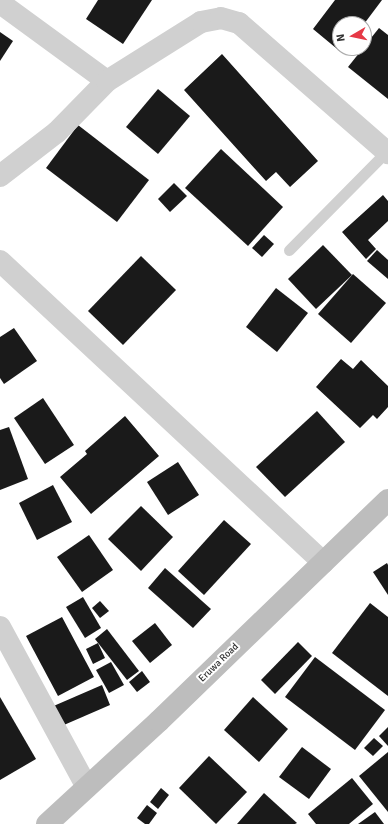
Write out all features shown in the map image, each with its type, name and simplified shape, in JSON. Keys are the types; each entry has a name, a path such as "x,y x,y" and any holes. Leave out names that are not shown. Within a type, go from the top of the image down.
{"main road":[{"name":"Eruwa Road","path":"47,824 388,500"}],"street":[{"path":"0,3 107,81"},
{"path":"0,176 57,132 107,81 201,22 221,18 239,23 387,153"},
{"path":"0,261 323,562"},
{"path":"0,628 87,787"}],"lane":[{"path":"289,250 387,153"}],"building":[{"path":"98,0 152,0 123,44 86,19"},
{"path":"335,0 382,0 370,16 332,16 332,45 313,29"},
{"path":"379,28 388,35 388,99 348,67 357,56 372,56 372,37"},
{"path":"0,32 13,41 0,61"},
{"path":"222,54 318,161 290,187 276,172 266,181 184,90"},
{"path":"158,89 190,116 158,154 126,127"},
{"path":"78,125 149,180 117,222 46,168"},
{"path":"221,149 283,207 248,246 185,188"},
{"path":"174,183 187,196 170,212 158,199"},
{"path":"383,195 388,201 388,221 368,240 376,249 366,259 342,232"},
{"path":"264,235 274,244 262,257 252,248"},
{"path":"323,245 352,275 316,309 288,279"},
{"path":"377,250 388,260 388,279 367,261"},
{"path":"141,256 176,290 123,345 88,311"},
{"path":"353,274 386,303 351,343 318,314"},
{"path":"276,288 308,313 277,352 246,327"},
{"path":"14,328 37,361 4,384 0,378 0,337"},
{"path":"341,359 353,369 361,360 388,386 388,407 377,419 373,415 360,428 316,387"},
{"path":"43,398 74,445 45,464 14,418"},
{"path":"317,411 345,442 285,497 256,467"},
{"path":"125,416 159,456 91,514 60,477 87,454 85,451"},
{"path":"9,427 28,479 0,490 0,430"},
{"path":"178,462 199,495 168,515 147,482"},
{"path":"53,485 72,522 37,540 19,503"},
{"path":"141,506 173,537 141,571 108,539"},
{"path":"224,520 251,544 204,595 178,571"},
{"path":"89,535 113,570 82,592 57,557"},
{"path":"387,563 388,565 388,595 373,572"},
{"path":"165,568 211,609 193,628 148,588"},
{"path":"83,597 101,628 85,638 66,607"},
{"path":"100,601 109,611 100,618 92,608"},
{"path":"370,603 388,617 388,696 332,653"},
{"path":"62,617 94,677 58,696 26,636"},
{"path":"155,623 172,645 150,663 132,641"},
{"path":"107,629 139,671 127,680 95,639"},
{"path":"298,642 312,656 275,694 261,680"},
{"path":"98,643 105,658 93,664 86,649"},
{"path":"315,657 385,710 355,750 285,697"},
{"path":"111,662 124,685 109,693 96,670"},
{"path":"142,671 150,682 137,692 129,682"},
{"path":"102,685 110,705 57,728 49,708"},
{"path":"0,697 36,759 0,780"},
{"path":"253,697 288,729 259,762 224,730"},
{"path":"388,727 388,746 379,736"},
{"path":"374,738 383,746 373,756 364,748"},
{"path":"302,747 331,769 309,799 279,777"},
{"path":"388,752 388,812 359,776"},
{"path":"209,756 247,792 216,824 179,788"},
{"path":"352,778 373,804 349,824 316,824 308,814"},
{"path":"161,788 169,795 158,809 150,802"},
{"path":"264,793 297,823 237,824"},
{"path":"147,805 157,813 149,824 145,824 137,818"},
{"path":"375,812 384,824 358,824"}]}
